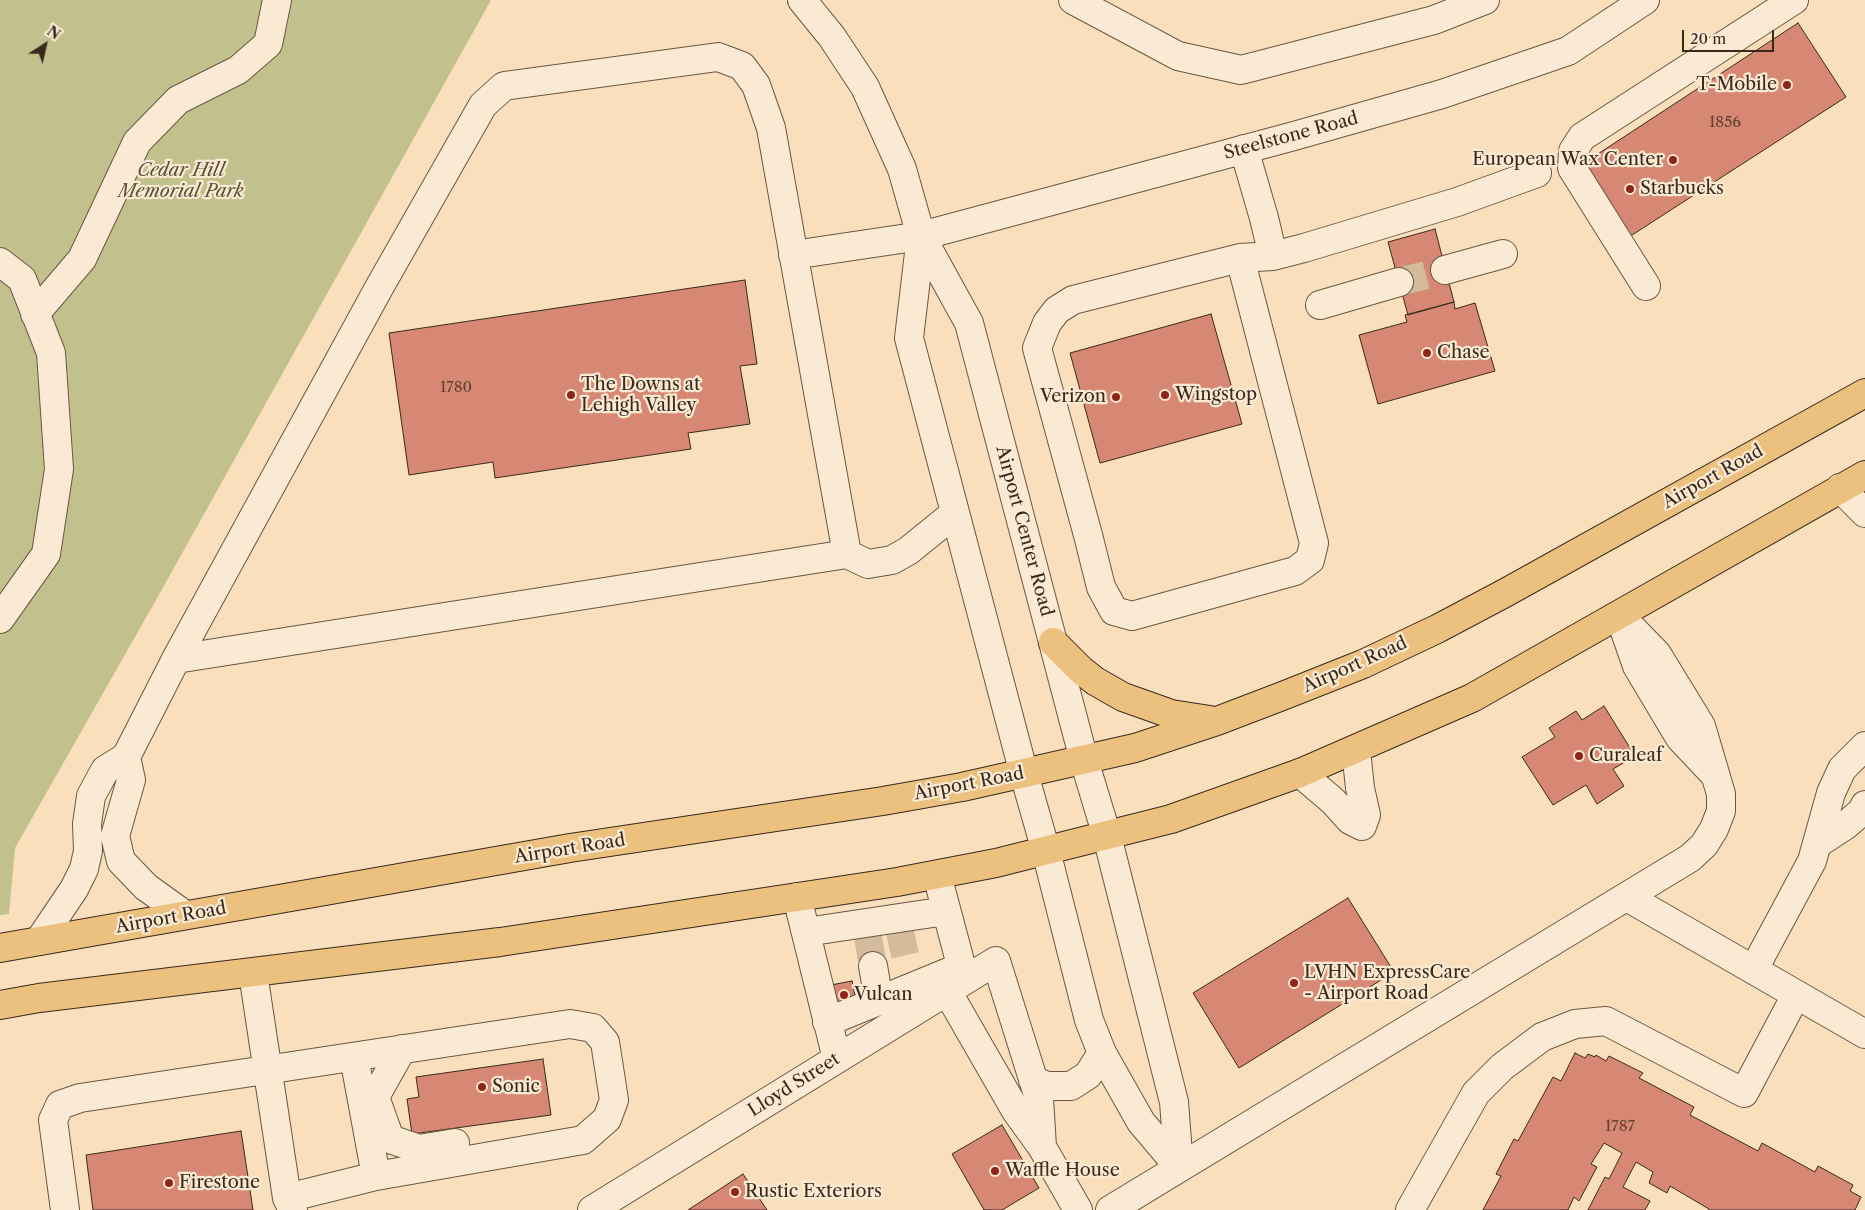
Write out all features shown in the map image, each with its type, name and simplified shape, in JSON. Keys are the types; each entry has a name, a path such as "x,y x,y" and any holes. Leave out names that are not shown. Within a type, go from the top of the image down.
{"main road":[{"name":"Airport Road","path":"0,948 561,850 883,801 1024,774 1134,748 1217,721 1363,664 1436,629 1505,593 1865,393"},
{"path":"0,1005 39,998 500,942 937,875 1046,851 1171,819 1300,773 1472,698 1865,474"},
{"path":"1053,642 1095,681 1123,697 1171,714 1217,721"}],"street":[{"path":"36,314 82,259 137,142 178,100 238,70 268,44 277,0"},
{"name":"Airport Center Road","path":"802,0 832,37 864,87 902,169 921,236 969,323 1084,760 1107,836 1174,1102 1179,1167"},
{"path":"1074,0 1178,56 1241,70 1434,20 1485,0"},
{"name":"Steelstone Road","path":"793,255 921,236 1442,94 1568,52 1645,0"},
{"path":"1646,286 1572,168 1572,151 1582,137 1794,0"},
{"path":"40,941 74,889 84,870 88,851 87,824 91,796 105,770 126,757 176,659 380,286 478,113 483,105 504,86 718,57 742,66 756,85 771,128 846,554"},
{"path":"1244,149 1264,218 1272,256"},
{"path":"1240,258 1314,542 1310,560 1296,571 1132,616 1114,611 1101,588 1037,348 1047,323 1058,310 1073,300 1240,258 1272,256 1304,248 1457,202 1537,173"},
{"name":"Airport Center Road","path":"921,236 909,338 1046,851 1089,1020 1102,1053 1141,1122 1179,1167"},
{"path":"1445,270 1502,254"},
{"path":"0,262 22,279 51,353 58,469 46,554 0,619"},
{"path":"1320,305 1399,282"},
{"path":"1840,488 1865,512"},
{"path":"176,659 846,554 868,564 892,560 908,551 955,514"},
{"path":"1110,1210 1140,1203 1179,1167 1690,858 1704,845 1714,829 1721,811 1721,794 1716,776 1680,738 1641,674 1619,615"},
{"path":"1754,969 1812,861 1832,793 1842,770 1865,746"},
{"path":"1300,773 1333,801 1350,820 1362,826 1366,815 1360,788 1356,750"},
{"path":"126,757 132,780 115,836 121,861 146,887 185,915"},
{"path":"1817,844 1846,825 1865,806"},
{"path":"937,875 946,911 958,979 1016,1111 1042,1147 1078,1210"},
{"path":"1627,896 1865,1034"},
{"path":"797,897 837,1059"},
{"path":"806,932 898,924 946,911"},
{"name":"Lloyd Street","path":"592,1210 837,1059 958,979 996,961 1033,1080"},
{"path":"873,966 879,1001"},
{"path":"65,1210 53,1120 60,1105 80,1098 268,1070 570,1024 593,1028 605,1042 614,1100 607,1119 583,1140 376,1176 290,1204 268,1070 253,973"},
{"path":"827,1022 879,1001 909,975 958,979"},
{"path":"1410,1210 1476,1093 1502,1067 1542,1037 1576,1024 1606,1021 1744,1094 1796,995"},
{"path":"402,1049 376,1097 390,1139 419,1149 607,1119"},
{"path":"1033,1080 1047,1086 1071,1086 1088,1075 1102,1053"},
{"path":"354,1057 376,1176"},
{"path":"1033,1080 1039,1098 1042,1147"}],"green space":[{"name":"Cedar Hill Memorial Park","path":"0,0 491,0 156,600 15,848 9,914 0,915"}],"building":[{"path":"1798,23 1846,97 1629,237 1581,165"},
{"path":"1435,229 1454,302 1408,315 1388,242"},
{"name":"The Downs at Lehigh Valley","path":"745,280 757,364 740,366 750,424 688,433 691,449 495,478 493,462 409,475 389,333"},
{"name":"Chase","path":"1454,302 1455,309 1475,303 1495,371 1378,404 1359,335 1407,322 1405,315"},
{"path":"1211,314 1242,424 1100,463 1070,353"},
{"name":"Curaleaf","path":"1604,706 1635,756 1613,769 1624,786 1597,804 1586,785 1553,805 1522,757 1555,737 1549,728 1576,711 1582,720"},
{"name":"LVHN ExpressCare - Airport Road","path":"1348,898 1394,972 1239,1068 1193,993"},
{"name":"Vulcan","path":"852,981 857,1005 837,1013 831,985"},
{"path":"1575,1053 1585,1058 1588,1054 1595,1057 1596,1055 1606,1061 1609,1056 1643,1073 1639,1078 1694,1107 1690,1115 1758,1151 1762,1143 1815,1172 1818,1166 1853,1185 1850,1191 1861,1197 1855,1210 1709,1210 1670,1186 1667,1193 1649,1183 1653,1172 1636,1162 1623,1187 1650,1201 1645,1210 1588,1210 1605,1177 1609,1179 1622,1153 1604,1143 1591,1164 1597,1167 1579,1201 1574,1197 1568,1210 1483,1210 1501,1176 1496,1174 1514,1139 1518,1141 1553,1077 1561,1081"},
{"name":"Sonic","path":"543,1059 551,1115 412,1134 407,1099 419,1097 416,1077"},
{"name":"Waffle House","path":"1002,1125 1039,1188 1002,1210 984,1210 952,1154"},
{"name":"Firestone","path":"241,1131 253,1210 93,1210 86,1155"},
{"name":"Rustic Exteriors","path":"743,1174 767,1210 688,1210"}],"tunnel":[{"path":"1399,282 1445,270"},
{"path":"899,928 907,963"},
{"path":"867,931 873,966"}],"place":[{"name":"T-Mobile","path":"1787,85"},
{"name":"European Wax Center","path":"1673,160"},
{"name":"Starbucks","path":"1630,189"},
{"name":"Chase","path":"1427,353"},
{"name":"The Downs at Lehigh Valley","path":"571,395"},
{"name":"Wingstop","path":"1165,395"},
{"name":"Verizon","path":"1116,397"},
{"name":"Curaleaf","path":"1579,756"},
{"name":"LVHN ExpressCare - Airport Road","path":"1294,983"},
{"name":"Vulcan","path":"844,995"},
{"name":"Sonic","path":"482,1087"},
{"name":"Waffle House","path":"995,1171"},
{"name":"Firestone","path":"169,1183"},
{"name":"Rustic Exteriors","path":"735,1192"}]}
